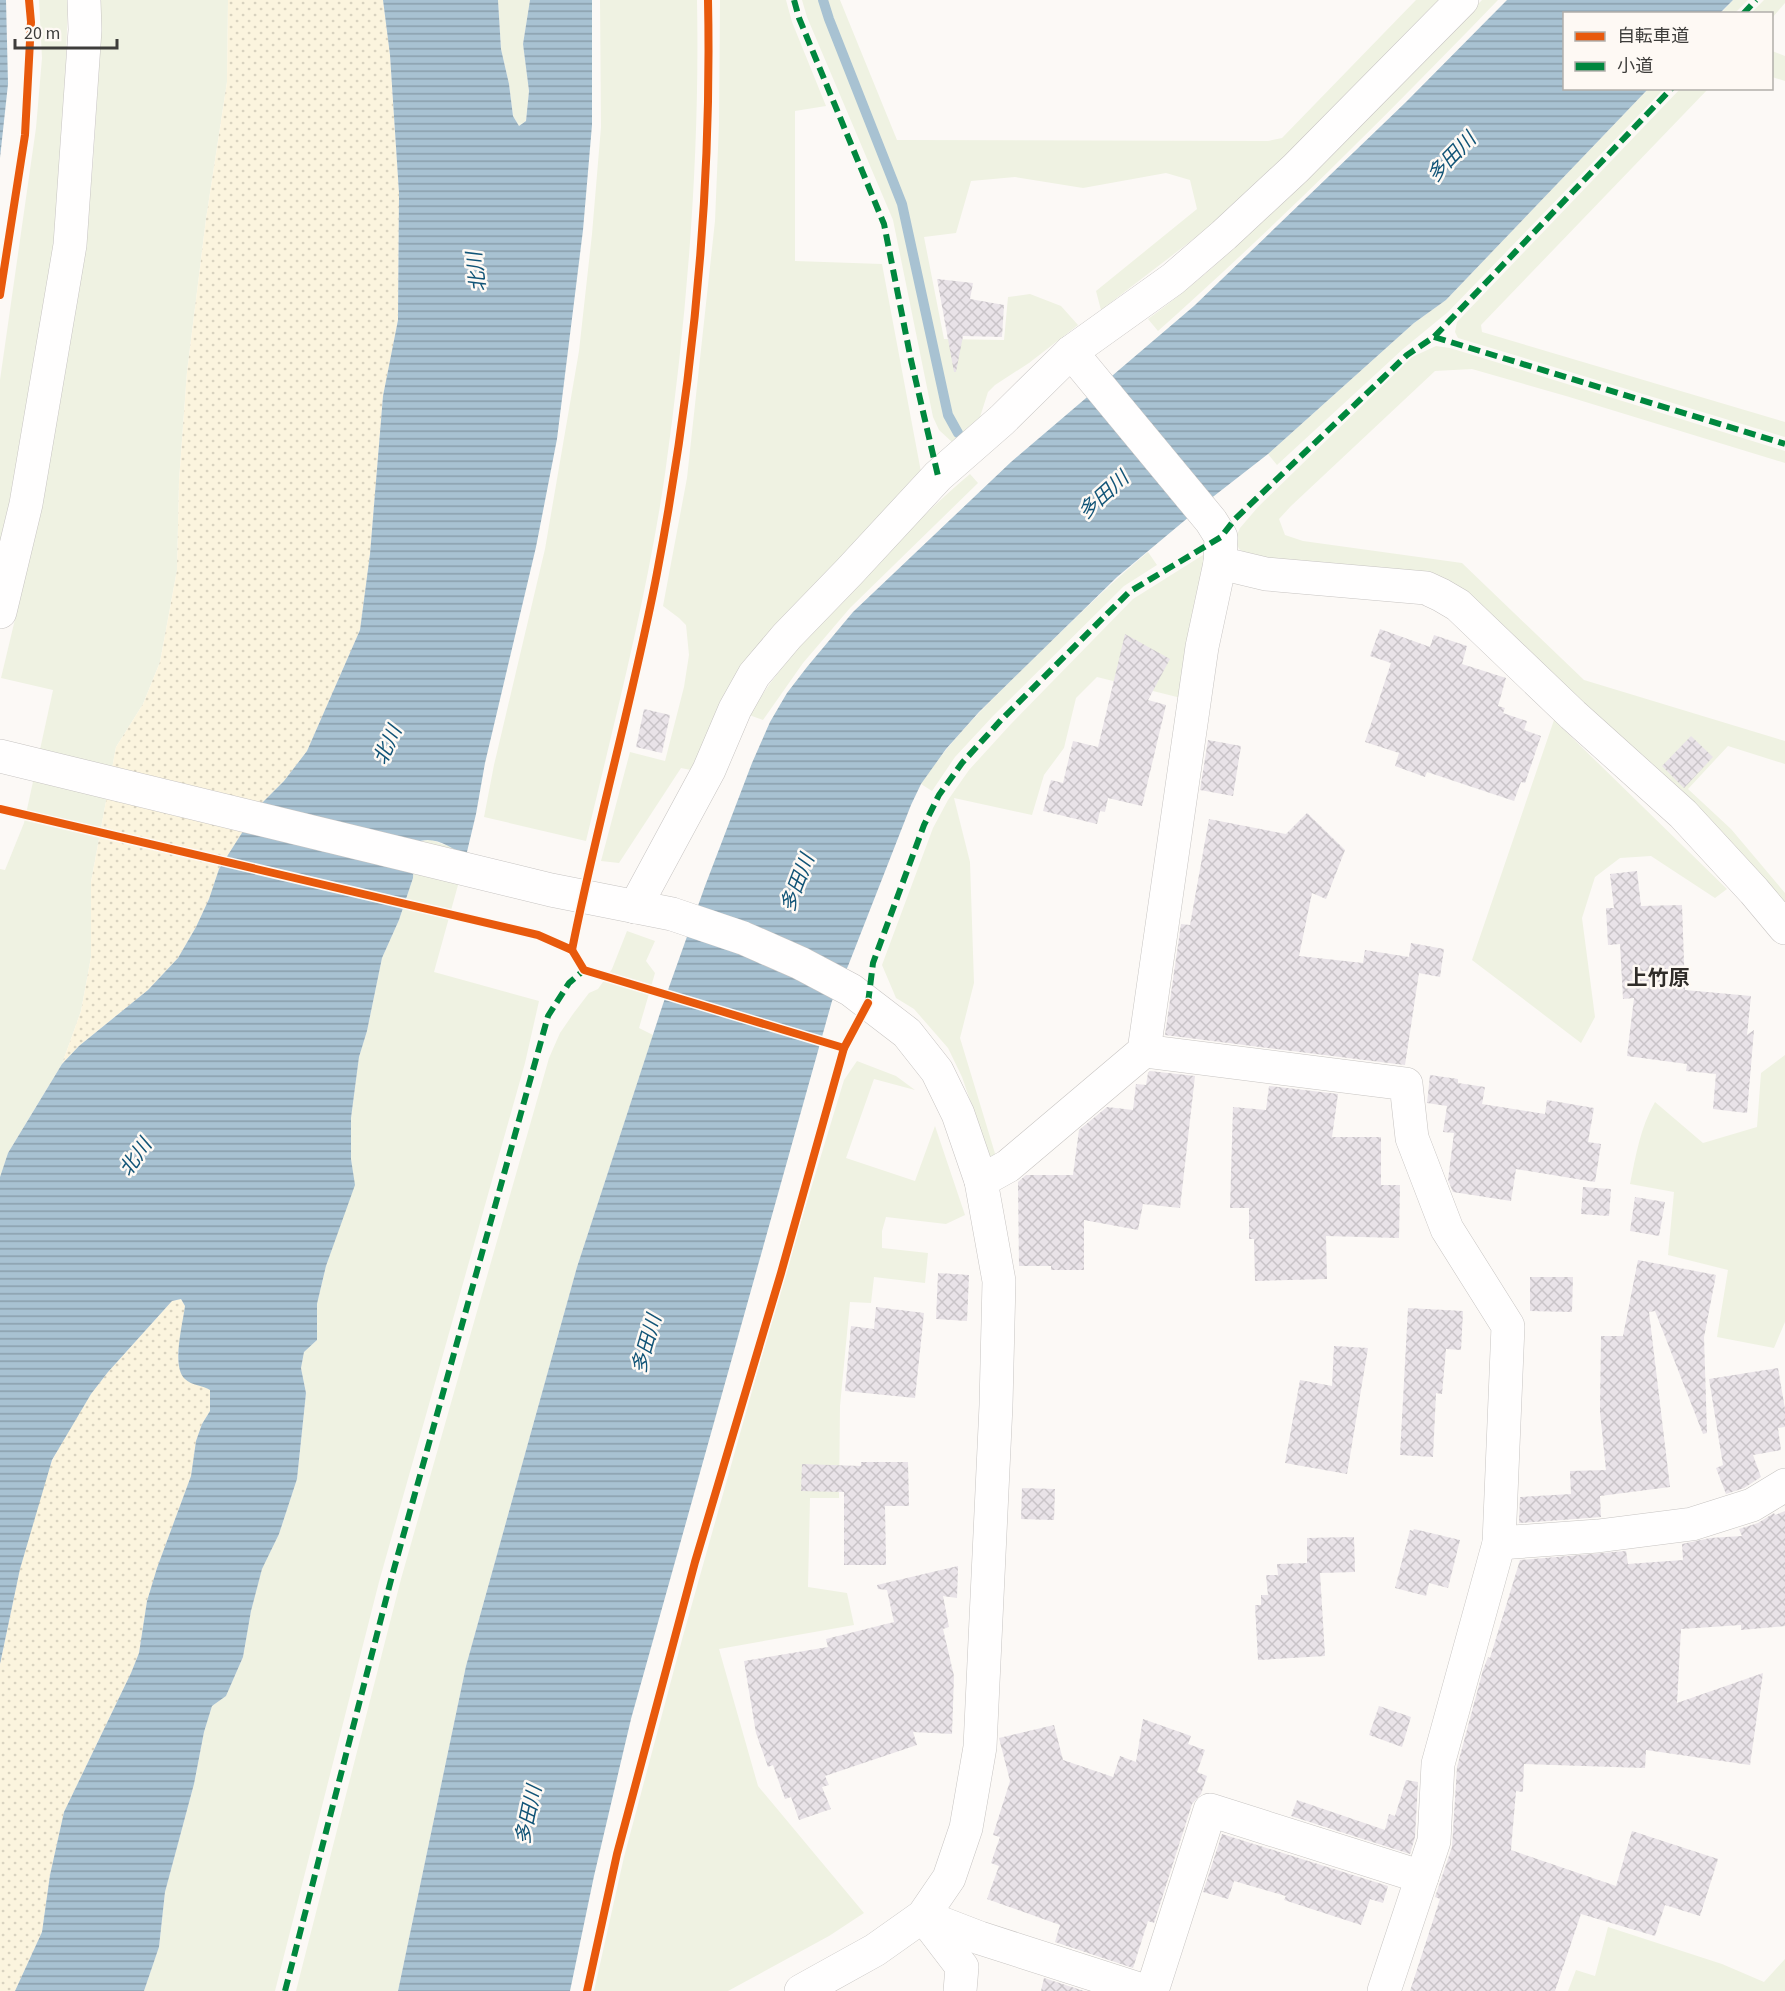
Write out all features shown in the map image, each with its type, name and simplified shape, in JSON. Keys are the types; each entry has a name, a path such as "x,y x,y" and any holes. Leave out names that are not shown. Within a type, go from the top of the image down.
{"street":[{"path":"0,612 26,504 70,245 84,52 84,0"},
{"path":"635,907 709,770 735,709 754,675 787,636 938,476 1224,235 1296,168 1462,0"},
{"path":"981,1181 1008,1166 1144,1051 1202,647 1220,563 1221,537 1211,521 1077,360"},
{"path":"1220,563 1266,574 1426,588 1458,605 1573,715 1683,814 1785,928"},
{"path":"0,756 551,890 672,914 743,938 800,963 851,990 907,1033 937,1071 958,1114 981,1181 999,1281 996,1405 980,1747 966,1828 949,1878 922,1916 875,1950 801,1991"},
{"path":"1144,1051 1406,1084 1412,1138 1447,1228 1508,1326 1499,1543 1438,1764 1434,1841 1384,1991"},
{"path":"1499,1543 1598,1536 1692,1524 1752,1505 1785,1485"},
{"path":"1152,1991 1210,1810 1422,1877"},
{"path":"922,1916 962,1967 960,1991"},
{"path":"922,1916 980,1938 1145,1991"}],"green space":[{"path":"39,0 68,0 63,147 54,250 10,500 0,542 0,380 36,128 42,58"},
{"path":"101,0 228,0 227,82 206,219 187,372 179,481 177,570 160,662 143,704 116,747 91,882 91,957 81,1011 62,1064 8,1153 0,1177 0,869 5,870 24,823 53,690 1,678 41,510 84,255 93,163"},
{"path":"498,0 530,0 523,44 529,91 526,121 519,126 513,116 501,49"},
{"path":"600,0 697,0 697,59 694,178 686,297 665,474 640,612 586,841 484,817 545,549 579,351 601,127"},
{"path":"720,0 786,0 792,22 826,106 795,111 795,261 882,264 921,472 721,702 691,770 681,768 619,863 601,861 630,752 665,761 684,687 689,655 686,625 663,606 687,478 715,221 719,124"},
{"path":"802,0 840,0 897,140 1268,141 1282,138 1416,0 1440,0 1288,155 1213,224 1101,310 1096,291 1197,209 1190,180 1166,173 1083,188 1015,177 971,181 956,233 924,237 944,339 1004,340 1008,297 1030,294 1061,306 1078,325 1029,363 995,385 988,392 980,417 952,442 939,430 933,417 893,220 807,17"},
{"path":"1482,0 1498,0 1331,169 1158,331 1148,319 1218,263 1262,223"},
{"path":"1733,0 1748,0 1736,12 1722,12"},
{"path":"1764,0 1785,0 1773,17 1773,12 1752,12"},
{"path":"1773,51 1785,56 1785,81 1773,77"},
{"path":"1647,90 1663,90 1448,312 1403,349 1277,465 1268,454 1414,323 1446,300"},
{"path":"1679,90 1707,90 1481,325 1482,332 1785,422 1785,437 1458,338 1455,332 1457,322"},
{"path":"1436,346 1450,348 1785,451 1785,463 1472,369 1435,371 1279,519 1285,535 1303,541 1462,563 1584,680 1785,741 1785,764 1728,746 1688,789 1731,829 1785,893 1785,912 1464,600 1253,558 1239,549 1235,539 1240,528 1258,507 1412,357"},
{"path":"970,474 978,483 850,608 803,663 763,720 749,715 804,641 904,535"},
{"path":"1148,552 1157,565 1124,586 993,716 955,757 932,791 921,784 961,732 991,701 1092,602"},
{"path":"1203,555 1208,556 1185,699 1097,677 1076,698 1064,748 1044,775 1032,815 954,798 970,862 974,983 960,1038 997,1160 989,1155 962,1077 948,1048 914,1009 896,998 882,965 933,828 948,800 969,770 1133,599"},
{"path":"1554,720 1727,889 1715,898 1651,856 1620,858 1595,877 1582,918 1595,1017 1581,1043 1472,960"},
{"path":"429,839 451,847 466,856 434,972 539,1001 525,1063 379,1582 275,1991 144,1991 159,1947 165,1892 194,1784 204,1732 212,1706 226,1696 243,1657 262,1568 279,1534 297,1479 306,1393 301,1368 304,1352 317,1340 317,1304 326,1266 354,1185 351,1159 351,1118 359,1057 367,1031 382,958 399,920 413,878 415,843"},
{"path":"627,931 655,941 646,961 655,973 639,1028 653,1035 577,1267 466,1666 398,1991 296,1991 401,1579 549,1058 560,1033 573,1014 589,993 598,989 612,969"},
{"path":"1785,1055 1785,1322 1774,1348 1717,1337 1728,1270 1668,1255 1674,1192 1630,1184 1642,1132 1655,1102 1703,1143 1757,1127 1761,1073"},
{"path":"857,1061 896,1076 915,1090 874,1079 846,1158 915,1181 935,1126 965,1215 946,1224 886,1217 882,1231 882,1248 928,1253 925,1283 874,1277 871,1303 850,1302 840,1406 839,1498 810,1498 808,1587 847,1593 854,1625 719,1649 758,1786 864,1913 829,1936 728,1991 594,1991 624,1857 683,1636 785,1274 844,1080"},
{"path":"1608,1927 1722,1964 1764,1982 1785,1959 1785,1991 1568,1991 1576,1970 1595,1976"}],"sand":[{"path":"228,0 383,0 390,55 399,193 398,320 383,396 370,554 360,630 307,751 284,781 259,806 219,869 209,899 178,958 148,990 79,1046 62,1064 81,1011 91,957 91,882 116,747 143,704 160,662 177,570 179,481 187,372 206,219 227,82"},
{"path":"181,1299 185,1306 178,1354 179,1368 196,1384 210,1390 210,1411 196,1441 191,1476 147,1601 139,1653 64,1812 50,1875 42,1932 15,1991 0,1991 0,1664 20,1569 43,1486 52,1461 64,1439 91,1394 108,1372 172,1301"}],"water":[{"path":"0,0 6,0 8,84 0,158"},
{"name":"北川","path":"383,0 498,0 501,49 513,116 519,126 526,121 529,91 523,44 530,0 592,0 592,125 583,230 557,439 536,547 485,763 466,856 435,841 415,843 413,878 399,920 382,958 367,1031 359,1057 351,1118 351,1159 355,1185 326,1266 317,1304 317,1340 304,1352 301,1368 306,1393 297,1479 279,1534 262,1569 251,1611 243,1657 226,1696 212,1706 204,1732 194,1784 165,1892 159,1947 144,1991 15,1991 42,1932 50,1875 64,1812 139,1653 147,1601 191,1476 196,1441 210,1411 210,1390 188,1381 181,1373 178,1355 185,1306 181,1299 172,1301 91,1394 52,1460 20,1569 0,1664 0,1177 8,1153 62,1064 79,1046 148,990 178,958 209,899 219,869 259,806 284,781 307,751 360,630 370,554 383,396 398,320 399,193 390,55"},
{"name":"多田川","path":"1507,0 1733,0 1721,12 1563,12 1563,90 1647,90 1446,300 1414,323 1268,454 1117,577 979,712 946,749 921,784 832,1001 631,1719 570,1991 398,1991 466,1666 577,1267 663,1004 705,886 770,722 787,693 853,612 1011,462 1194,306 1406,102"}],"building":[{"path":"937,279 973,283 970,299 1004,305 1002,337 963,336 956,372 954,372"},
{"path":"1380,629 1430,647 1434,635 1467,646 1462,664 1506,678 1498,706 1505,708 1503,713 1527,721 1524,730 1541,736 1525,783 1521,782 1514,801 1427,772 1425,777 1395,766 1399,753 1365,742 1391,663 1370,656"},
{"path":"1125,634 1170,659 1148,700 1166,705 1142,806 1108,798 1105,812 1100,811 1097,824 1043,811 1051,780 1063,783 1073,741 1098,747"},
{"path":"644,709 670,715 662,753 636,747"},
{"path":"1691,736 1713,757 1684,788 1662,766"},
{"path":"1208,740 1241,746 1233,796 1200,790"},
{"path":"1307,813 1345,850 1326,899 1312,893 1299,956 1363,963 1365,950 1409,957 1411,943 1444,949 1440,977 1419,973 1405,1065 1165,1035 1181,924 1190,925 1209,819 1286,834"},
{"path":"1637,871 1641,906 1682,905 1685,990 1751,996 1747,1035 1754,1030 1747,1113 1713,1109 1716,1074 1686,1071 1687,1064 1627,1056 1634,998 1623,999 1620,944 1608,945 1606,908 1614,908 1610,874"},
{"path":"1150,1071 1195,1076 1180,1208 1143,1204 1138,1230 1084,1220 1084,1270 1051,1270 1051,1266 1019,1266 1018,1182 1026,1175 1073,1175 1079,1130 1107,1107 1133,1110 1136,1084 1146,1085"},
{"path":"1430,1075 1458,1079 1458,1083 1485,1087 1482,1104 1545,1114 1547,1100 1594,1108 1588,1142 1601,1144 1595,1182 1516,1169 1511,1201 1453,1192 1448,1180 1454,1133 1443,1132 1447,1106 1427,1103"},
{"path":"1269,1086 1338,1094 1332,1137 1381,1137 1381,1185 1400,1185 1399,1238 1326,1236 1327,1279 1255,1281 1254,1239 1249,1239 1249,1208 1230,1208 1233,1107 1266,1110"},
{"path":"1583,1187 1611,1189 1609,1216 1581,1214"},
{"path":"1635,1197 1665,1202 1659,1236 1630,1231"},
{"path":"1638,1260 1716,1275 1704,1337 1707,1433 1703,1434 1655,1311 1649,1312 1670,1487 1600,1496 1601,1517 1519,1523 1520,1497 1571,1494 1570,1471 1606,1470 1600,1412 1601,1336 1623,1336"},
{"path":"938,1273 969,1275 967,1321 936,1319"},
{"path":"1530,1277 1573,1277 1572,1312 1530,1311"},
{"path":"876,1307 924,1313 915,1398 845,1391 851,1326 874,1329"},
{"path":"1408,1308 1463,1311 1461,1350 1446,1349 1442,1394 1436,1393 1433,1457 1400,1455"},
{"path":"1334,1346 1368,1348 1347,1474 1285,1463 1300,1380 1332,1386"},
{"path":"1778,1368 1785,1409 1785,1427 1778,1428 1781,1450 1753,1455 1761,1477 1744,1488 1726,1494 1716,1468 1723,1465 1709,1379"},
{"path":"861,1462 908,1462 909,1506 885,1506 886,1565 844,1565 844,1492 801,1491 802,1464 861,1466"},
{"path":"1022,1488 1055,1489 1054,1520 1021,1519"},
{"path":"1785,1511 1785,1626 1741,1630 1741,1625 1681,1629 1677,1703 1763,1673 1750,1765 1646,1750 1645,1768 1524,1764 1523,1792 1516,1791 1511,1850 1616,1886 1632,1831 1718,1859 1700,1916 1665,1905 1655,1936 1581,1914 1555,1991 1410,1991 1440,1899 1435,1897 1452,1847 1457,1767 1483,1670 1488,1657 1490,1658 1520,1560 1626,1551 1628,1564 1683,1560 1682,1544 1710,1538 1742,1536 1739,1529 1758,1523 1774,1513 1775,1515"},
{"path":"1410,1530 1460,1540 1448,1588 1429,1583 1426,1596 1395,1588"},
{"path":"1354,1537 1355,1572 1320,1573 1325,1656 1258,1660 1255,1605 1261,1605 1261,1595 1268,1595 1266,1575 1278,1575 1277,1564 1307,1563 1307,1538"},
{"path":"958,1566 957,1598 943,1596 949,1627 943,1629 954,1676 952,1734 913,1732 917,1745 825,1776 829,1785 822,1787 831,1809 799,1820 791,1797 785,1799 773,1765 768,1767 756,1733 744,1661 828,1647 826,1639 894,1622 887,1590 878,1589 877,1585"},
{"path":"1379,1706 1411,1717 1402,1747 1369,1735"},
{"path":"1143,1719 1191,1736 1188,1744 1205,1750 1197,1772 1207,1776 1201,1794 1192,1804 1154,1923 1148,1921 1133,1968 1055,1942 1060,1925 987,1899 999,1866 991,1863 1000,1837 993,1835 1010,1781 999,1738 1054,1725 1063,1760 1113,1777 1120,1756 1136,1762"},
{"path":"1406,1780 1418,1782 1415,1837 1410,1854 1291,1816 1297,1800 1385,1830 1389,1814 1395,1816"},
{"path":"1222,1834 1388,1886 1383,1903 1370,1899 1361,1925 1284,1900 1286,1896 1234,1881 1228,1899 1203,1892"},
{"path":"1044,1978 1084,1991 1041,1991"}],"waterway":[{"path":"823,0 902,204 948,415 958,433"}],"marked path":[{"path":"794,0 799,18 884,224 911,360 938,476"},
{"path":"1745,12 1756,0"},
{"path":"868,1003 873,963 924,825 939,795 962,763 1001,720 1129,592 1221,537 1235,519 1407,355 1434,337 1670,90"},
{"path":"1434,337 1785,444"},
{"path":"285,1991 392,1576 548,1016 569,983 584,970"}],"cycle path":[{"path":"0,295 25,135 31,22 29,0"},
{"path":"572,950 657,573 681,431 698,288 703,216 707,144 708,0"},
{"path":"0,809 538,935 572,950 584,970 844,1048"},
{"path":"587,1991 617,1854 695,1562 781,1273 844,1048 868,1003"}],"district":[{"name":"上竹原","path":"1658,978"}]}
